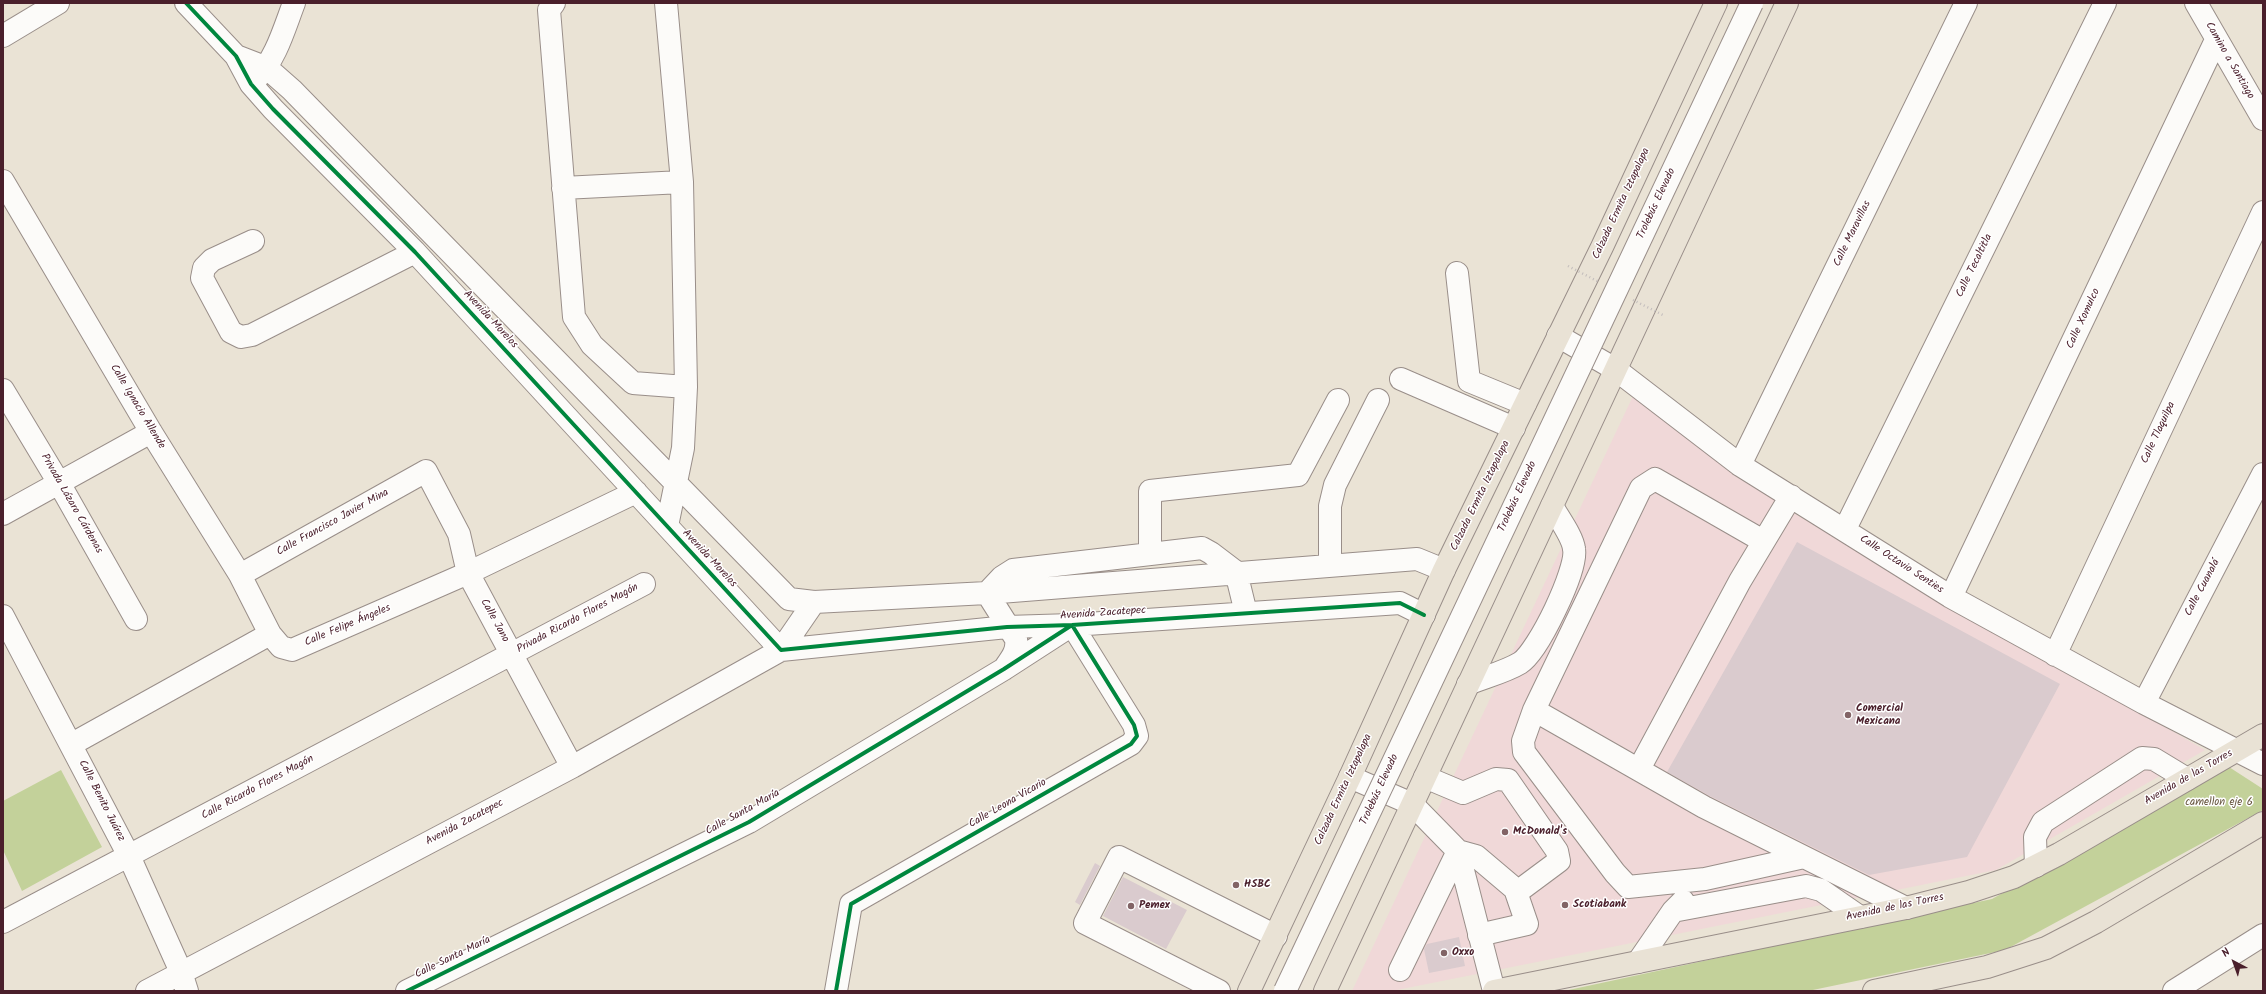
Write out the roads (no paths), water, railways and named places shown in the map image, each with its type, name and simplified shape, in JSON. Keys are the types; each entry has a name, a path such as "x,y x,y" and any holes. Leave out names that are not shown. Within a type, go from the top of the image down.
{"main road":[{"name":"Calzada Ermita Iztapalapa","path":"1249,991 1350,777 1444,570 1514,428 1716,3"},
{"path":"1325,991 1615,369 1788,3"},
{"name":"Avenida de las Torres","path":"1494,991 1860,916 1906,908 2006,880 2036,866 2263,735"},
{"path":"1874,991 1896,988 1987,967 2046,948 2096,922 2263,823"}],"street":[{"path":"3,36 58,3"},
{"name":"Avenida Morelos","path":"186,3 236,56 251,84 310,148 415,252 781,650"},
{"path":"251,84 267,68 294,3"},
{"path":"554,3 549,10 574,317 592,345 633,383 686,387"},
{"path":"666,3 682,182 686,387 682,448 667,526"},
{"name":"Trolebús Elevado","path":"1285,991 1752,3"},
{"name":"Calle Maravillas","path":"1740,465 1966,3"},
{"name":"Calle Tecaltitla","path":"1845,529 2105,3"},
{"name":"Camino a Santiago","path":"2196,3 2263,119"},
{"name":"Calle Xomulco","path":"1951,597 2216,40"},
{"name":"Avenida Morelos","path":"236,56 267,68 292,90 789,599 814,602"},
{"path":"310,148 330,129"},
{"name":"Calle Ignacio Allende","path":"3,181 151,432 240,575 270,634"},
{"path":"563,188 682,182"},
{"name":"Calle Tlaquilpa","path":"2055,655 2263,212"},
{"path":"253,241 212,260 204,268 202,278 230,332 241,337 252,335 415,252"},
{"path":"1458,273 1468,381 1525,404"},
{"name":"Calle Octavio Senties","path":"1558,336 1615,369 1740,465 1845,529 1951,597 2055,655 2263,764"},
{"path":"1401,379 1514,428"},
{"name":"Privada Lázaro Cárdenas","path":"3,390 59,483 136,619"},
{"path":"1150,554 1150,491 1298,475 1338,400"},
{"path":"1330,565 1330,506 1335,485 1378,400"},
{"path":"3,514 151,432"},
{"name":"Calle Francisco Javier Mina","path":"240,575 426,471"},
{"name":"Calle Jano","path":"426,471 459,534 468,573 572,767"},
{"name":"Calle Cuanalá","path":"2144,702 2263,474"},
{"path":"1763,541 1655,479 1642,488 1534,710 1523,741 1524,752 1615,873 1628,887 1706,879 1804,857"},
{"name":"Calle Felipe Ángeles","path":"270,634 281,647 292,650 468,573 636,492"},
{"path":"1639,769 1763,541 1791,496"},
{"path":"1468,684 1520,663 1534,649 1559,601 1575,557 1575,552 1574,547 1552,506"},
{"path":"987,594 1002,577 1013,570 1202,548 1211,552 1236,572 1246,613"},
{"path":"814,602 987,594 1236,572 1417,559 1444,570"},
{"name":"Privada Ricardo Flores Magón","path":"512,654 644,584"},
{"path":"987,594 1007,627 1016,638 1017,645 1014,655 1004,669"},
{"path":"1559,601 1581,614"},
{"name":"Avenida Zacatepec","path":"781,650 814,602"},
{"name":"Avenida Zacatepec","path":"146,991 184,981 781,650 1007,627 1072,625 1400,603 1424,615"},
{"name":"Calle Benito Juárez","path":"3,616 72,744 129,856 184,981"},
{"name":"Calle Santa María","path":"407,991 749,822 1004,669 1072,625"},
{"name":"Calle Leona Vicario","path":"836,991 851,904 1131,744 1137,736 1134,725 1072,625"},
{"path":"72,744 270,634"},
{"name":"Calle Ricardo Flores Magón","path":"3,922 512,654"},
{"path":"1534,710 1704,807 1906,908"},
{"path":"2036,866 2035,836 2043,822 2142,758 2154,759 2187,779"},
{"path":"1350,777 1412,804 1458,851 1476,856 1515,889 1527,924 1479,935"},
{"path":"1425,777 1463,794 1496,779 1508,780 1558,851 1559,861 1520,890 1515,889"},
{"path":"1458,851 1494,991"},
{"path":"1400,970 1458,851"},
{"path":"1219,991 1085,923 1120,857 1276,936"},
{"path":"1744,870 1774,892"},
{"path":"1638,962 1673,910 1706,879"},
{"path":"1673,910 1806,886 1821,890 1860,916"},
{"path":"2174,991 2263,935"}],"place":[{"name":"Comercial Mexicana","path":"1848,715"},
{"name":"McDonald's","path":"1505,832"},
{"name":"HSBC","path":"1236,885"},
{"name":"Scotiabank","path":"1565,905"},
{"name":"Pemex","path":"1131,906"},
{"name":"Oxxo","path":"1444,953"}],"park label":[{"name":"camellon eje 6","path":"2219,803"}]}
